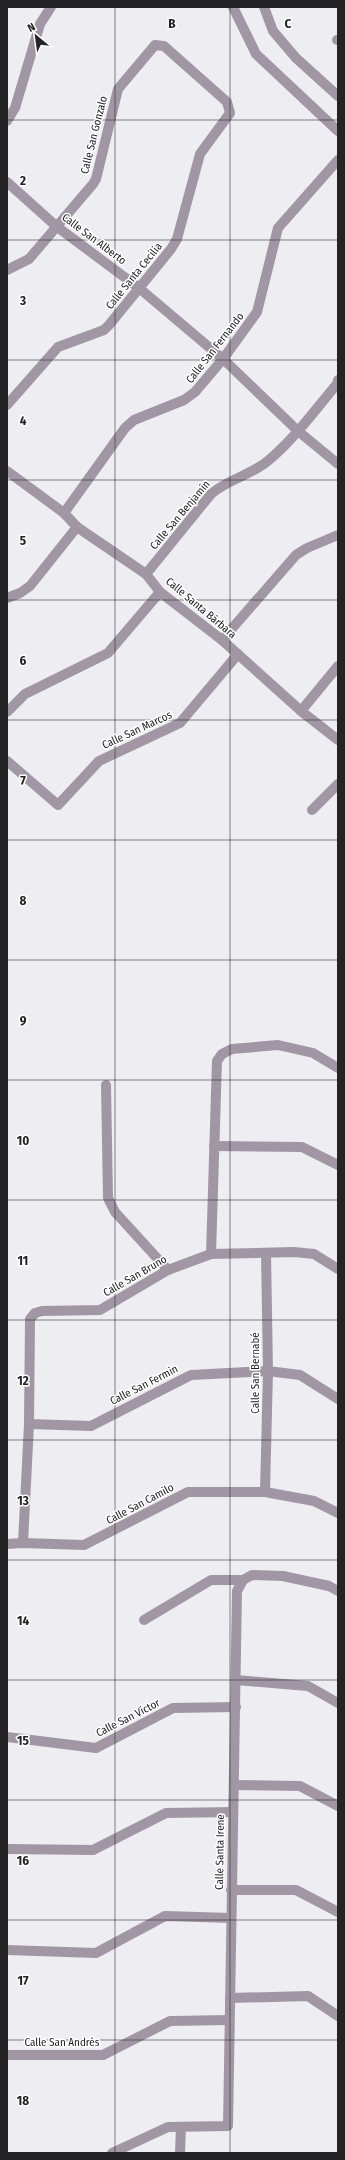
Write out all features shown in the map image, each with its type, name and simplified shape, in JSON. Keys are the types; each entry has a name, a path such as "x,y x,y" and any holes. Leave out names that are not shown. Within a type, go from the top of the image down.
{"street":[{"path":"7,121 15,108 40,24 51,7"},
{"path":"233,7 256,54 338,131"},
{"path":"264,7 273,31 291,53 338,96"},
{"name":"Calle San Gonzalo","path":"7,270 30,259 96,179 118,88 149,50 155,45 164,46 227,102 230,114 227,120"},
{"name":"Calle Santa Cecilia","path":"7,405 58,347 104,330 171,249 177,239 200,154 227,120"},
{"name":"Calle San Fernando","path":"64,513 125,428 134,420 184,400 195,392 223,359 257,312 278,228 338,160"},
{"name":"Calle San Alberto","path":"7,182 56,226 138,288 223,359 298,431 338,464"},
{"name":"Calle San Benjamín","path":"146,574 211,494 219,487 268,461 298,431 337,384 338,380"},
{"name":"Calle Santa Bárbara","path":"7,471 64,513 77,527 146,574 160,592 222,640 301,712 338,740"},
{"path":"7,598 20,593 30,586 77,527"},
{"path":"222,640 296,555 307,548 338,535"},
{"path":"7,712 25,694 108,653 160,592"},
{"name":"Calle San Marcos","path":"7,761 58,805 99,761 180,723 238,654"},
{"path":"301,712 338,666"},
{"path":"312,810 338,784"},
{"path":"211,1254 217,1061 222,1054 232,1049 278,1045 313,1053 338,1068"},
{"path":"106,1085 108,1198 115,1212 168,1270"},
{"path":"214,1146 302,1147 338,1165"},
{"name":"Calle San Bruno","path":"29,1424 30,1319 35,1313 42,1311 100,1310 168,1270 211,1254 294,1252 314,1254 338,1269"},
{"name":"Calle San Bernabé","path":"265,1492 268,1371 266,1253"},
{"name":"Calle San Fermin","path":"29,1424 91,1426 191,1375 268,1371 300,1375 338,1399"},
{"path":"24,1542 29,1424"},
{"name":"Calle San Camilo","path":"7,1544 24,1542 84,1545 188,1492 265,1492 314,1502 338,1513"},
{"path":"144,1620 211,1580 242,1580 252,1575 283,1576 328,1586 338,1591"},
{"name":"Calle Santa Irene","path":"181,2127 228,2126 237,1591 242,1580"},
{"path":"236,1680 308,1686 338,1703"},
{"name":"Calle San Víctor","path":"7,1737 96,1748 172,1708 236,1707"},
{"path":"234,1785 300,1786 338,1806"},
{"path":"7,1849 93,1850 166,1813 233,1812"},
{"path":"231,1890 296,1890 338,1912"},
{"path":"7,1950 96,1953 165,1916 231,1918"},
{"path":"230,1998 308,1996 338,2016"},
{"name":"Calle San Andrés","path":"7,2055 103,2055 170,2021 229,2020"},
{"path":"112,2153 168,2127 181,2127 180,2153"}]}
